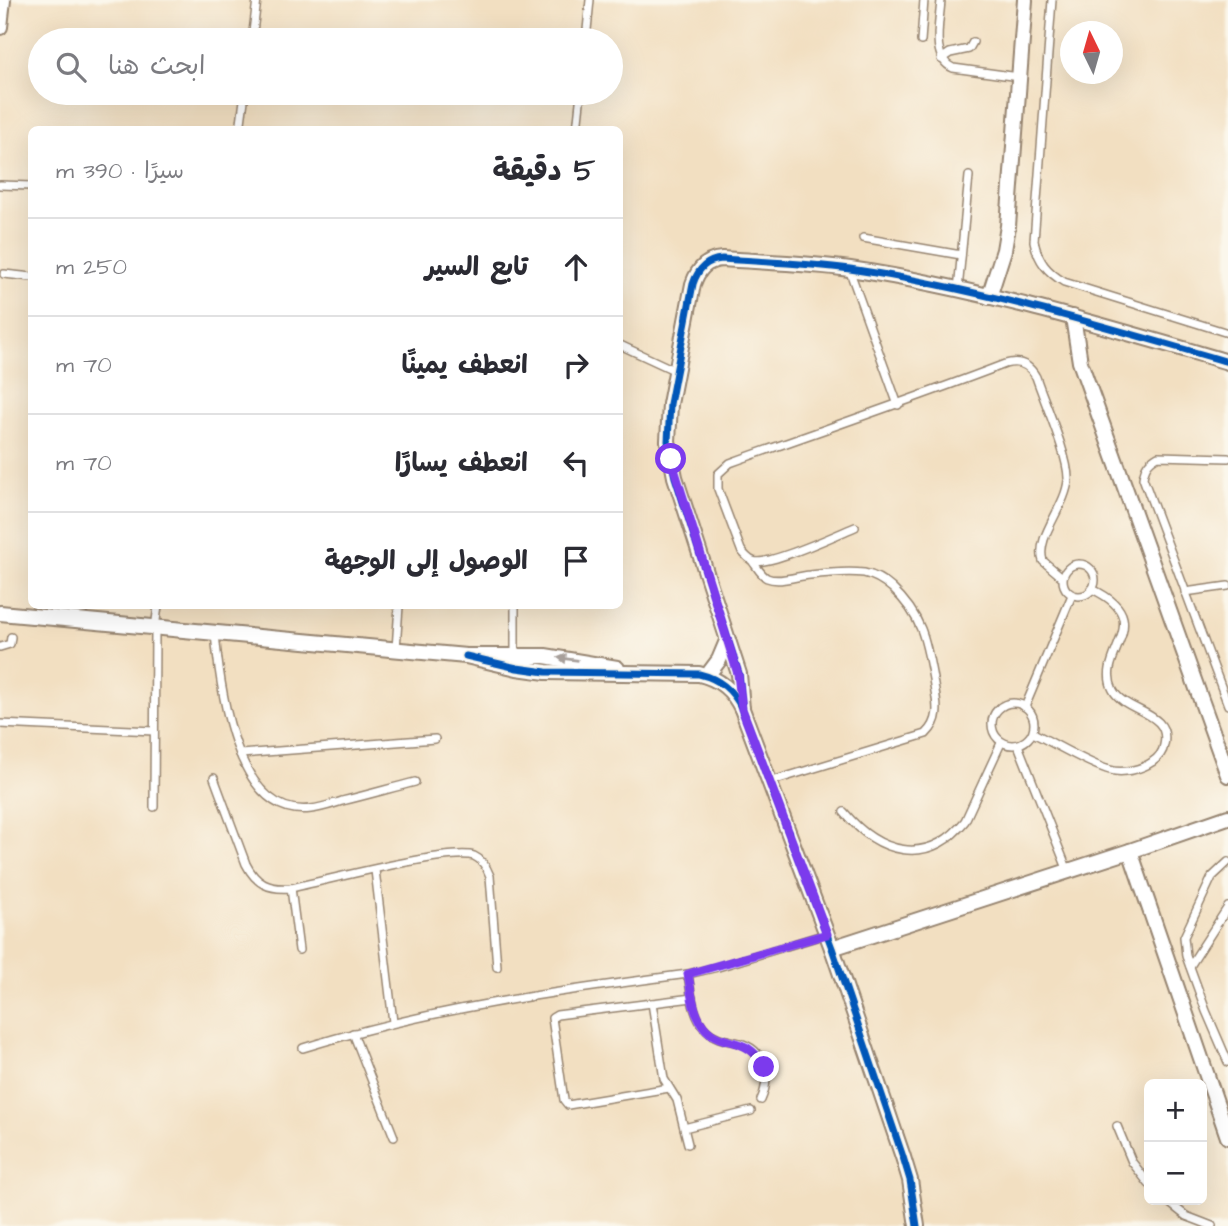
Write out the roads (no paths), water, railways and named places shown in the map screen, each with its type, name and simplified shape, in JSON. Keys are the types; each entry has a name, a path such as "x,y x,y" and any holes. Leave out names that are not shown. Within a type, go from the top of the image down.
{"street":[{"path":"0,27 3,0"},
{"path":"989,297 1004,250 1008,226 1024,0"},
{"path":"742,709 738,674 671,459 668,422 676,371 693,284 705,264 722,259 849,269 1073,317 1228,362"},
{"path":"1073,317 1080,362 1228,775"},
{"path":"0,613 466,656 547,672 635,672 707,676 716,680 732,692 742,709 829,941 910,1180 917,1226"},
{"path":"707,676 719,660 727,641"},
{"path":"466,656 514,654 575,660 635,672"},
{"path":"829,941 1130,852 1228,817"},
{"path":"1130,852 1228,1138"}],"lane":[{"path":"254,28 257,0"},
{"path":"587,28 590,0"},
{"path":"921,41 924,0"},
{"path":"941,0 941,59 953,68 1019,78"},
{"path":"1052,0 1034,241 1037,254 1053,276 1064,282 1228,333"},
{"path":"941,59 950,53 969,49 973,42"},
{"path":"241,126 243,105"},
{"path":"577,126 580,105"},
{"path":"957,290 970,176"},
{"path":"0,185 28,186"},
{"path":"863,239 961,256"},
{"path":"849,269 898,405"},
{"path":"4,274 28,277"},
{"path":"623,346 676,371"},
{"path":"769,782 926,734 934,727 938,717 937,707 928,650 918,619 909,606 883,581 865,573 776,580 762,574 741,550 718,489 717,481 723,467 1013,362 1027,365 1032,370 1068,474 1065,496 1041,548 1043,561 1062,577 1066,591 1072,595 1080,596 1093,589"},
{"path":"1228,458 1158,456 1144,468 1143,478 1228,705"},
{"path":"753,562 770,561 855,527"},
{"path":"1062,577 1069,566 1082,564 1092,570 1095,576 1093,589"},
{"path":"1185,592 1228,586"},
{"path":"1033,733 1110,770 1136,768 1152,762 1161,754 1165,733 1159,722 1125,703 1113,691 1110,674 1122,637 1122,614 1108,596 1093,589"},
{"path":"1026,707 1072,595"},
{"path":"154,807 155,628 158,609"},
{"path":"396,649 399,609"},
{"path":"514,654 515,609"},
{"path":"215,634 225,704 240,754 251,776 266,795 286,807 310,810 415,782"},
{"path":"0,647 10,644 11,637"},
{"path":"1006,703 1016,703 1026,707 1032,714 1035,723 1033,733 1027,741 1018,745 1002,743 994,736 992,717 998,708 1006,703"},
{"path":"0,724 154,731"},
{"path":"240,754 435,739"},
{"path":"844,812 856,827 890,848 909,850 929,846 957,831 965,821 1002,743"},
{"path":"1018,745 1068,871"},
{"path":"214,778 252,877 263,886 291,888 448,855 475,857 485,864 490,876 497,967"},
{"path":"1228,862 1212,877 1187,927 1184,946 1213,1031 1228,1062"},
{"path":"375,870 393,1022"},
{"path":"291,888 299,950"},
{"path":"1190,966 1228,907"},
{"path":"303,1048 393,1022 479,1005 688,974 829,941"},
{"path":"688,974 699,1020 707,1031 717,1038 751,1048 759,1057 766,1078 761,1100"},
{"path":"669,1088 568,1105 564,1100 552,1021 554,1016 692,998"},
{"path":"652,1003 663,1075 677,1100 688,1144"},
{"path":"353,1032 394,1137"},
{"path":"684,1128 751,1111"},
{"path":"1117,1126 1132,1162 1144,1178"},
{"path":"1172,1205 1186,1216 1212,1226"}]}
